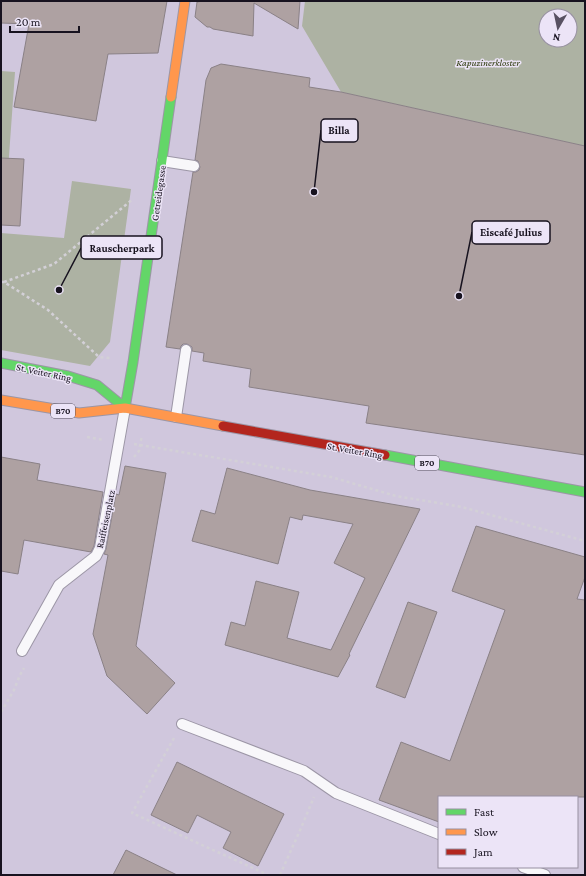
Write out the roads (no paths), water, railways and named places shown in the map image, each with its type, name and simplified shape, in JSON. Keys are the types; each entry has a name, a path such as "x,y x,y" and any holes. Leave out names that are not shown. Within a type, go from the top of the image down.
{"main road":[{"name":"Getreidegasse","path":"126,408 186,1"},
{"name":"St. Veiter Ring","path":"1,363 68,376 97,385 126,408"},
{"name":"St. Veiter Ring","path":"1,400 79,413 126,408 585,492"}],"lane":[{"path":"162,161 194,166"},
{"path":"176,417 186,350"},
{"name":"Raiffeisenplatz","path":"22,651 59,585 96,556 100,548 126,408"},
{"path":"182,724 304,771 336,793 438,834"},
{"path":"525,868 545,875"}],"place":[{"name":"Billa","path":"314,192"},
{"name":"Rauscherpark","path":"59,290"},
{"name":"Eiscafé Julius","path":"459,296"}],"park label":[{"name":"Kapuzinerkloster","path":"488,62"}]}
